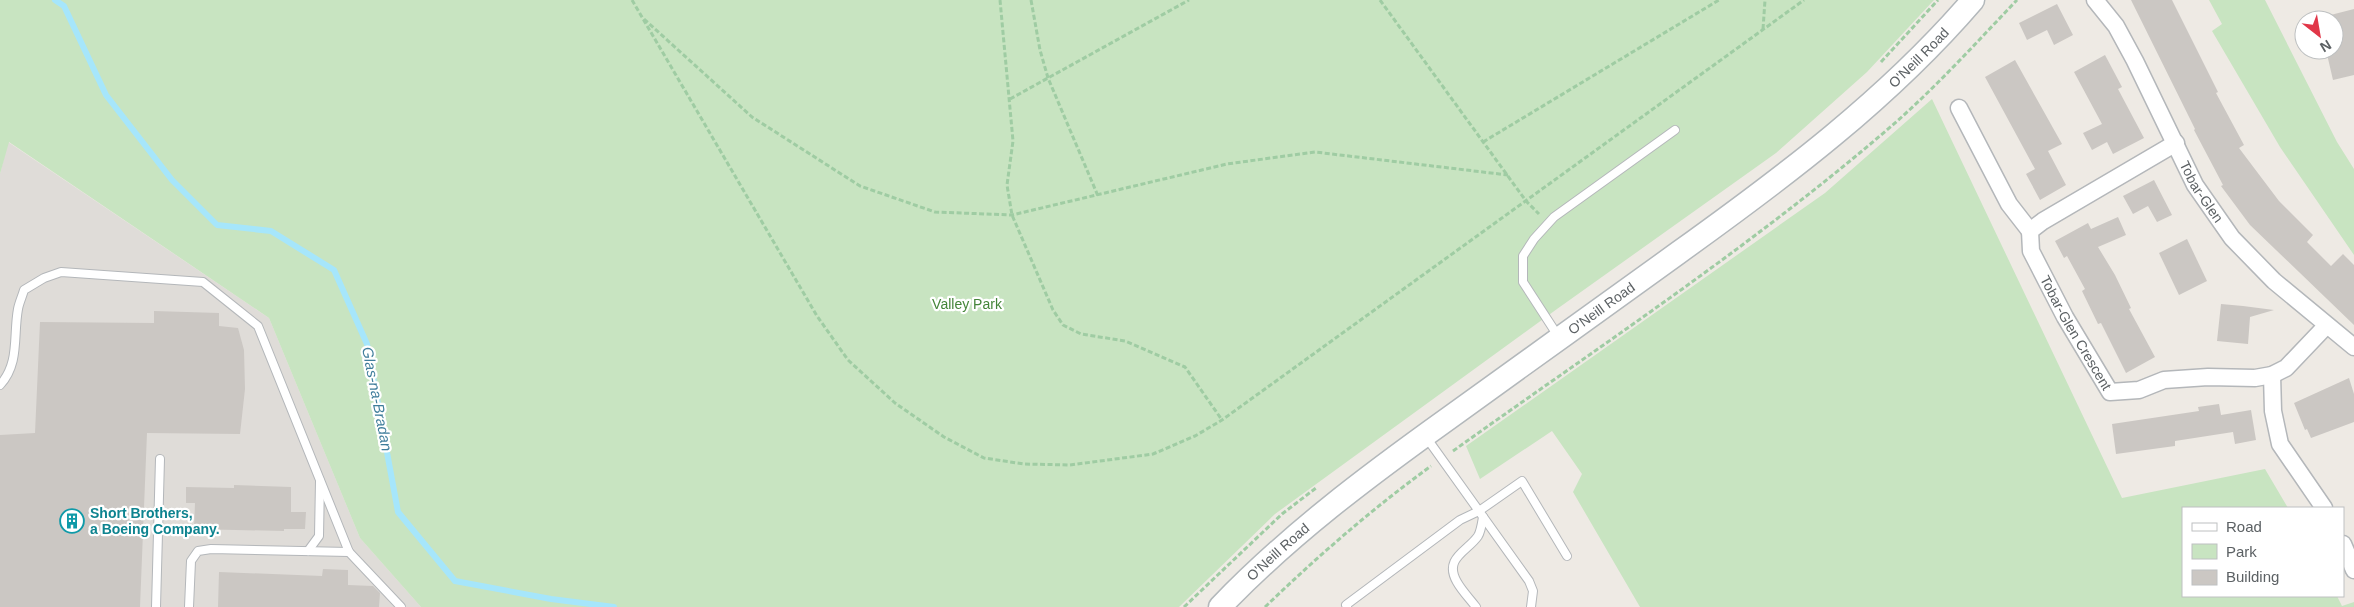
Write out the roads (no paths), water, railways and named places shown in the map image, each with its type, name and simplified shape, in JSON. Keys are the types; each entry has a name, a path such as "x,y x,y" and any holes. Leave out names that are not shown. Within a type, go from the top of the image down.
{"main road":[{"name":"O'Neill Road","path":"1220,607 1249,577 1295,535 1361,482 1733,214 1809,156 1874,102 1929,50 1973,0"}],"street":[{"name":"Tobar-Glen","path":"2096,0 2116,26 2176,143 2195,185 2232,238 2274,281 2326,326 2354,347"},
{"path":"1959,108 2009,204 2030,231 2043,221 2176,143"},
{"name":"Tobar-Glen Crescent","path":"2030,231 2031,251 2065,317 2110,392 2139,390 2164,380 2208,377 2255,378 2272,375 2286,368 2326,326"},
{"path":"2272,375 2273,411 2280,444 2323,507"},
{"path":"2344,546 2354,570"}],"lane":[{"path":"1559,338 1534,302 1523,282 1523,256 1534,239 1548,224 1675,130"},
{"path":"0,385 5,379 15,354 18,310 24,290 44,278 61,272 203,282 258,326 349,552 400,607"},
{"path":"1424,436 1442,458 1530,581 1533,591 1531,607"},
{"path":"156,607 160,459"},
{"path":"308,551 319,536 320,477"},
{"path":"1347,607 1346,605 1460,520 1481,514 1522,481 1567,556"},
{"path":"1476,607 1456,581 1454,563 1459,552 1479,535 1481,514"},
{"path":"189,607 191,561 198,551 211,549 349,552"}],"waterway":[{"name":"Glas-na-Bradan","path":"55,0 64,6 106,95 172,180 217,225 271,231 334,270 367,344 398,512 455,581 551,599 614,607"}],"place":[{"name":"Short Brothers, a Boeing Company.","path":"72,521"}],"park label":[{"name":"Valley Park","path":"967,304"}]}
